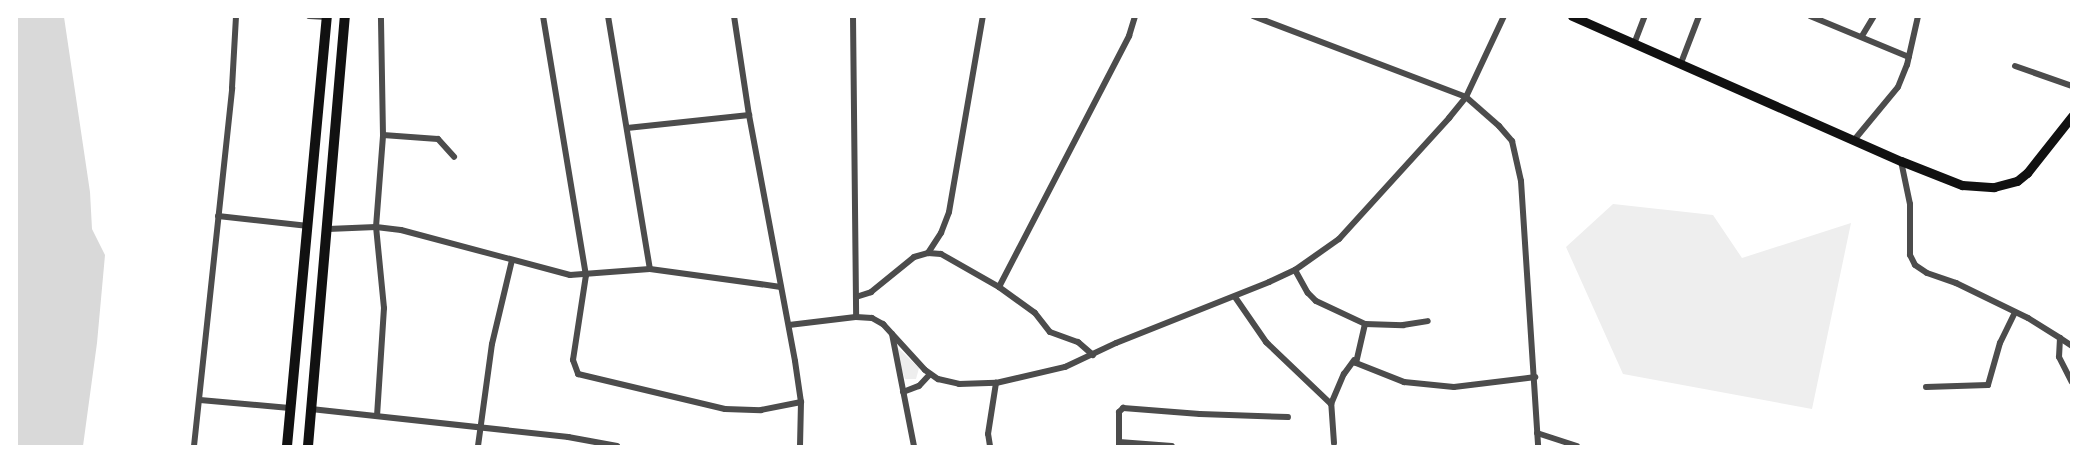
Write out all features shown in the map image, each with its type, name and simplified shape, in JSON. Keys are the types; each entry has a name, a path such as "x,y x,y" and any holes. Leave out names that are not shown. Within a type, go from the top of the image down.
{"main road":[{"path":"1572,16 1901,161 1962,185 1979,188 2006,186 2028,173 2072,116"},
{"path":"287,447 327,17"},
{"path":"308,447 348,17"}],"street":[{"path":"194,447 232,88 236,16"},
{"path":"309,16 327,17"},
{"path":"377,416 384,309 376,227 383,135 381,16"},
{"path":"543,16 586,275 573,360 578,375 725,409 761,410 801,402"},
{"path":"608,16 650,269"},
{"path":"734,16 749,115 789,325 801,402 800,447"},
{"path":"853,16 856,317"},
{"path":"928,253 941,233 949,212 983,16"},
{"path":"999,287 1124,47 1135,16"},
{"path":"1253,16 1466,97 1500,126 1512,141 1518,160 1535,376 1538,447"},
{"path":"789,325 856,317 878,320 930,375 945,382 959,384 996,383 1048,373 1116,343 1235,297 1295,270 1339,239 1466,97 1504,16"},
{"path":"1634,44 1645,16"},
{"path":"1681,63 1699,16"},
{"path":"1810,16 1909,57"},
{"path":"1862,36 1874,16"},
{"path":"1855,139 1898,87 1909,57 1918,16"},
{"path":"2015,66 2072,86"},
{"path":"627,128 749,115"},
{"path":"383,135 438,139 454,157"},
{"path":"1901,161 1910,204 1910,255 1915,265 1927,273 1956,283 2015,312 2072,346"},
{"path":"218,216 308,226"},
{"path":"328,229 376,227 417,234 570,275 650,269 781,287"},
{"path":"856,297 871,292 914,257 928,253 941,254 999,287 1035,313 1050,332 1078,342 1093,355"},
{"path":"478,447 492,344 512,260"},
{"path":"1295,270 1308,293 1316,301 1365,324 1393,325 1428,321"},
{"path":"1235,297 1266,342 1331,404"},
{"path":"1926,387 1988,385 2000,343 2015,312"},
{"path":"1334,442 1331,404 1354,360 1365,324"},
{"path":"892,334 914,447"},
{"path":"2060,338 2059,357 2072,382"},
{"path":"1354,360 1358,365 1381,375 1427,386 1454,387 1535,376"},
{"path":"903,392 919,386 930,375"},
{"path":"990,447 988,427 996,383"},
{"path":"200,400 290,408"},
{"path":"1172,447 1119,444 1119,412 1123,408 1288,417"},
{"path":"311,409 568,437 617,447"},
{"path":"1537,433 1577,447"}],"shaded area":[{"path":"16,17 64,17 90,192 92,229 105,255 97,343 83,446 17,446"},
{"path":"1613,204 1713,215 1742,258 1851,223 1812,409 1623,374 1566,247"},
{"path":"893,343 919,368 916,379 905,379"}]}
